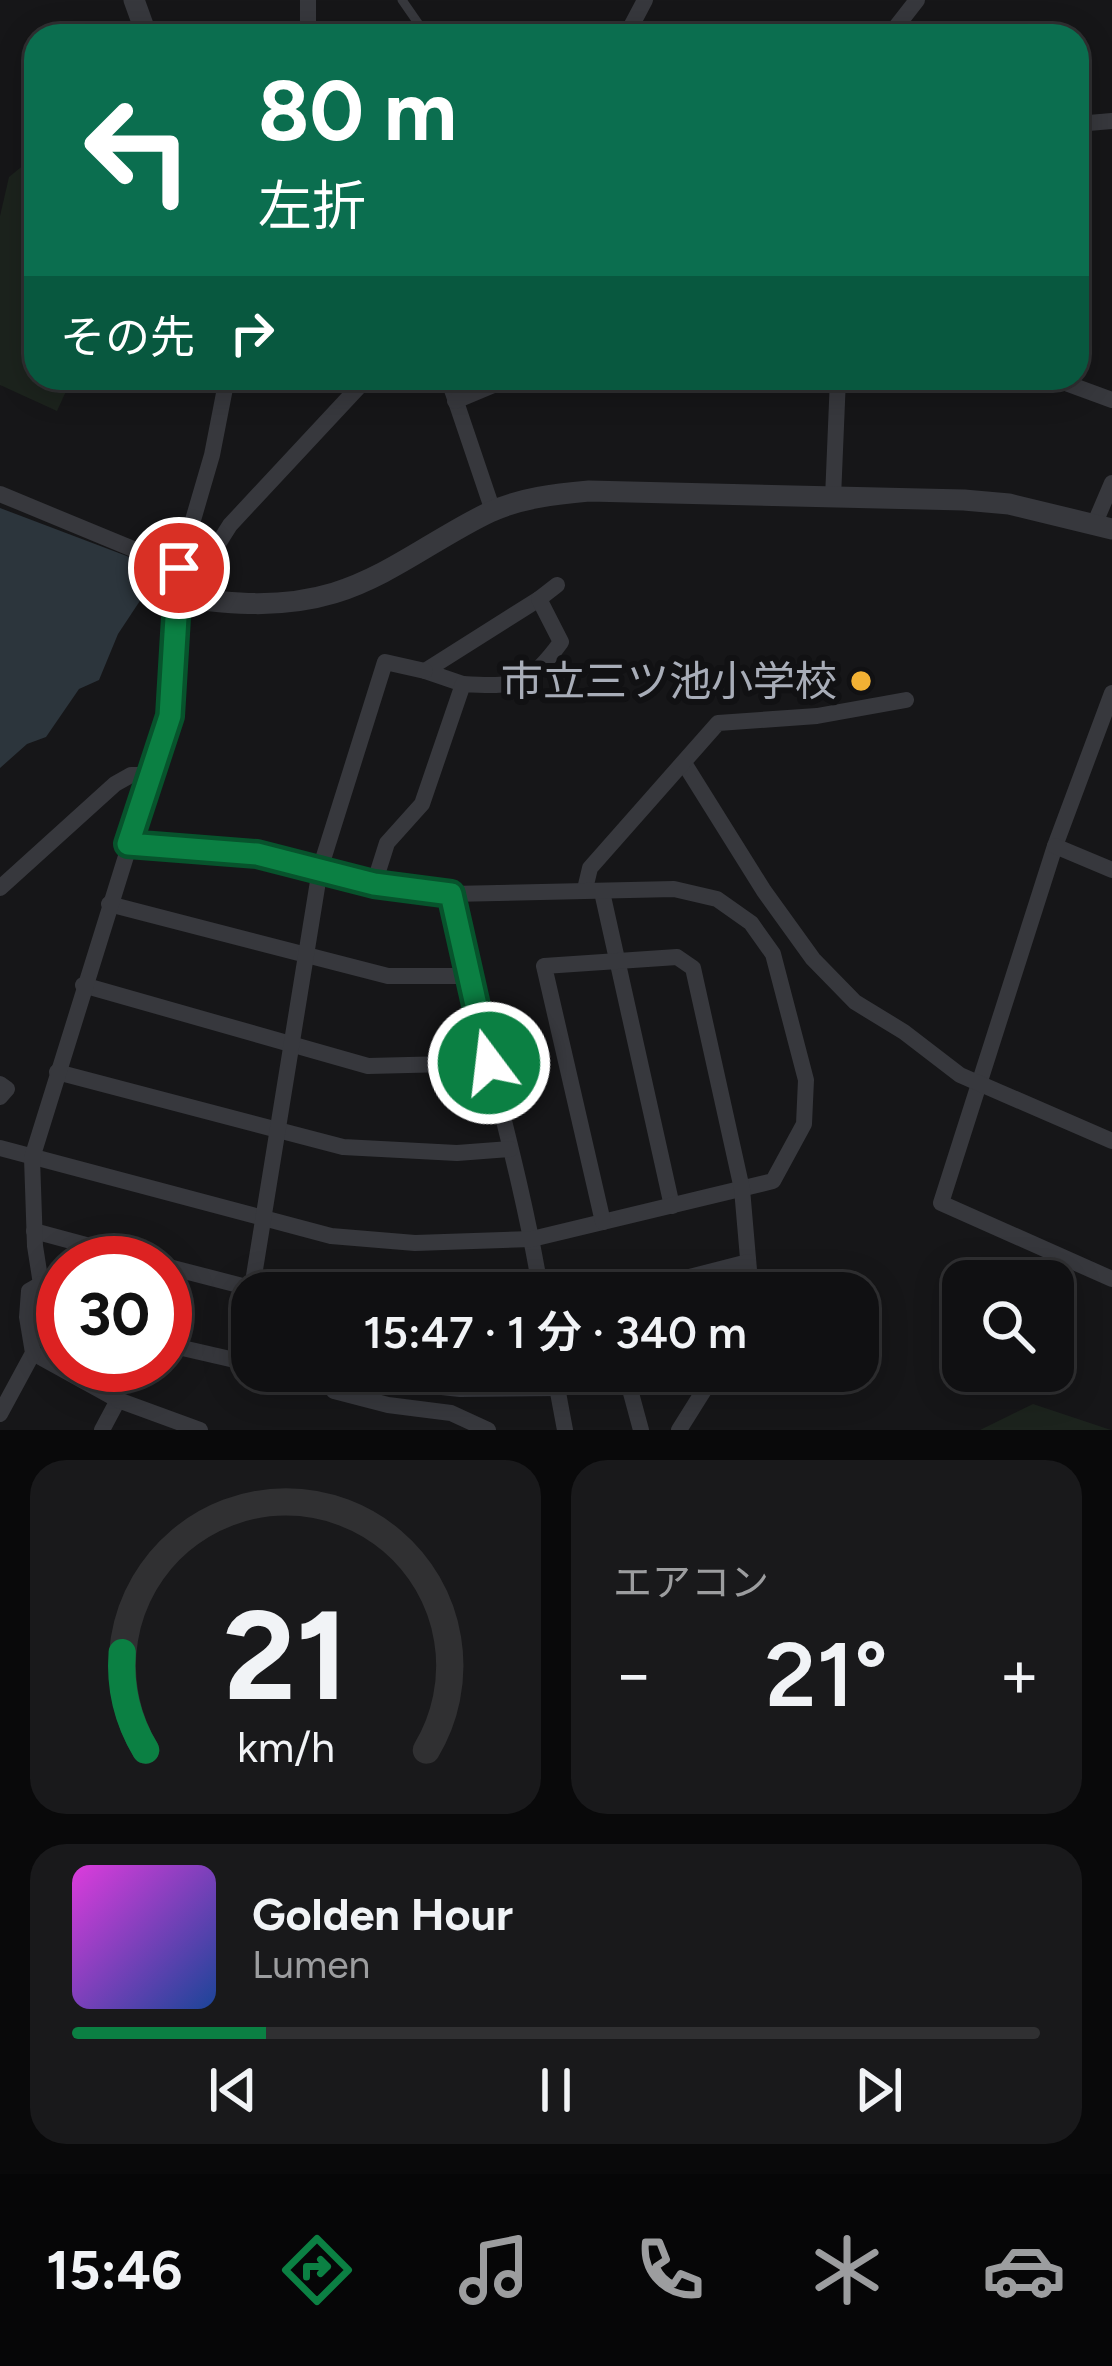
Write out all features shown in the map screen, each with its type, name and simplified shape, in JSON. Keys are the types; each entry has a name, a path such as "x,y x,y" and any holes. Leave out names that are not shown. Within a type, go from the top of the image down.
{"street":[{"path":"36,1247 32,1158 170,716 179,568 212,454 225,390"},
{"path":"212,602 218,544 230,525 356,390"},
{"path":"452,390 493,511"},
{"path":"455,401 481,390"},
{"path":"833,498 838,390"},
{"path":"178,597 282,604 335,593 493,511 540,496 589,490 1009,504 1103,527 1112,483"},
{"path":"0,494 179,568"},
{"path":"425,671 557,584"},
{"path":"262,1272 263,1220 320,869 385,662 463,684 511,686 540,671 561,642 539,599"},
{"path":"374,884 387,843 422,805 463,684"},
{"path":"1112,693 1054,846 941,1203 1112,1279"},
{"path":"672,1206 590,868 718,724 817,716 906,700"},
{"path":"684,763 764,891 813,959 855,1001 960,1075 1112,1141"},
{"path":"0,888 115,784 131,775 151,776"},
{"path":"0,1148 331,1236 415,1243 532,1239 773,1181 801,1136 808,1109 806,1080 773,954 752,922 698,892 451,894 374,884 257,854 128,844"},
{"path":"1054,846 1112,870"},
{"path":"451,894 466,976 538,1272"},
{"path":"109,904 388,976 466,976"},
{"path":"603,1222 544,966 677,957 693,968 742,1189 749,1272"},
{"path":"83,985 368,1066 489,1063"},
{"path":"57,1072 343,1147 433,1152 510,1149"},
{"path":"0,1084 7,1089 0,1096"},
{"path":"34,1232 49,1236"},
{"path":"709,1272 748,1262"},
{"path":"192,1273 231,1283"},
{"path":"0,1414 33,1353 27,1317 29,1291 36,1287"},
{"path":"192,1350 231,1359"},
{"path":"33,1353 118,1400 196,1430"},
{"path":"343,1392 451,1413 488,1430"},
{"path":"557,1392 565,1430"},
{"path":"627,1392 641,1430"},
{"path":"678,1430 702,1392"},
{"path":"102,1430 118,1400"},
{"path":"418,1430 427,1411"}],"shaded area":[{"path":"24,165 24,390 67,390 57,411 0,385 0,216 9,177"},
{"path":"0,508 161,569 118,634 99,680 79,689 46,737 27,744 0,768"},
{"path":"1033,1404 1111,1430 980,1430"}],"place":[{"name":"市立三ツ池小学校","path":"861,681"}],"route":[{"path":"179,568 170,716 128,844 257,854 374,884 451,894 489,1063"}]}
